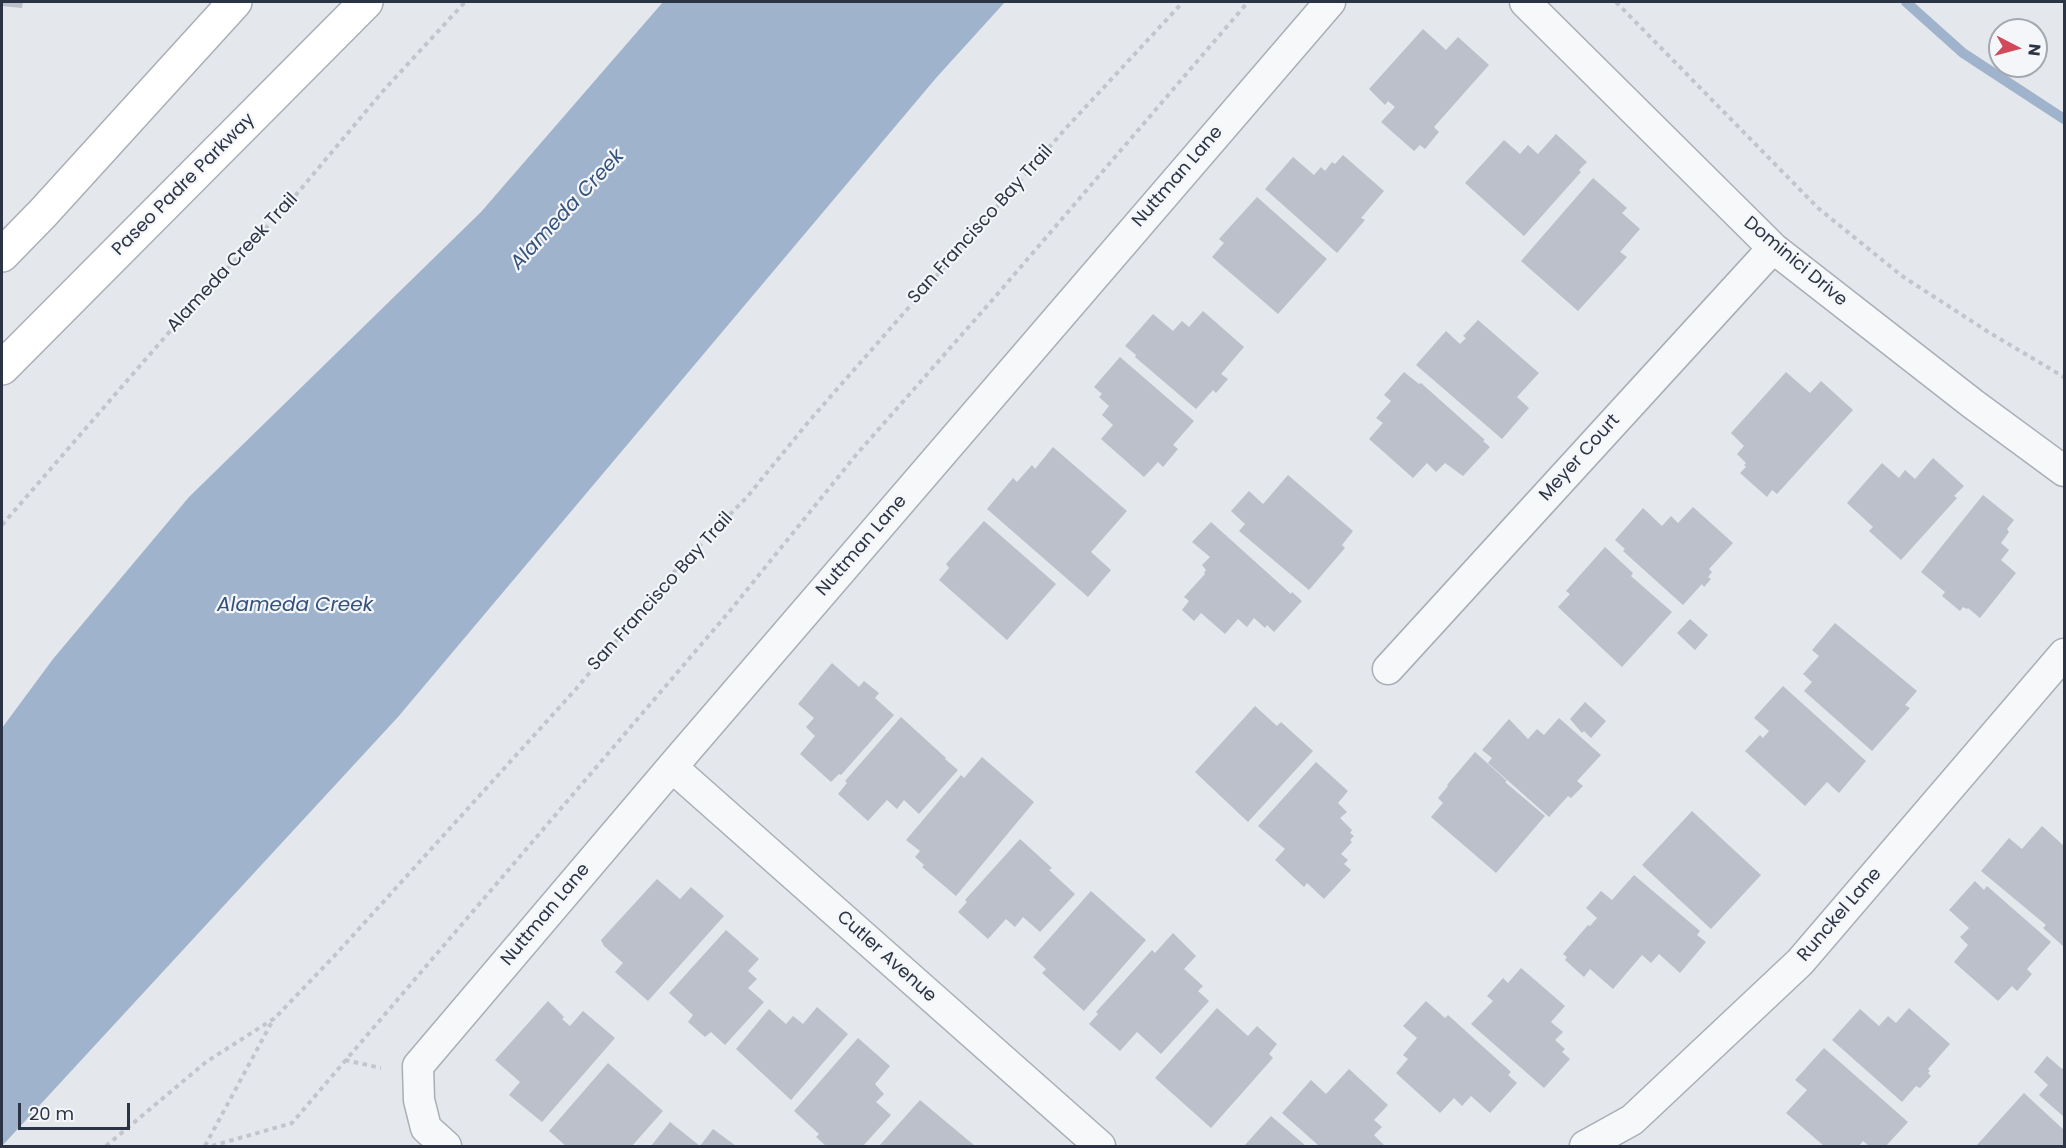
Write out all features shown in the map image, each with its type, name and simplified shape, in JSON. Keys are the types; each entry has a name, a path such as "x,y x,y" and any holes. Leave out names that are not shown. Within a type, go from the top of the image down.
{"main road":[{"path":"2,255 235,2"},
{"name":"Paseo Padre Parkway","path":"2,368 366,2"}],"street":[{"name":"Nuttman Lane","path":"446,1146 426,1128 419,1100 418,1066 1330,2"},
{"name":"Dominici Drive","path":"1525,2 1773,248 1973,404 2064,471"},
{"name":"Meyer Court","path":"1388,669 1773,248"},
{"name":"Runckel Lane","path":"1585,1146 1632,1120 1800,962 2064,654"},
{"name":"Cutler Avenue","path":"672,767 1100,1146"}],"path":[{"name":"Alameda Creek Trail","path":"2,525 197,300 285,208 383,91 465,2"},
{"name":"San Francisco Bay Trail","path":"106,1146 206,1062 275,1018 338,952 561,706 672,574 747,497 810,420 1067,127 1183,2"},
{"path":"212,1146 292,1123 698,648 856,455 1248,2"},
{"path":"1616,2 1818,208 1902,276 1990,333 2064,376"},
{"path":"205,1146 275,1018"},
{"path":"345,1060 381,1068"}],"water":[{"name":"Alameda Creek","path":"663,2 1005,2 936,78 398,717 2,1146 2,728 53,659 189,497 481,212"}],"building":[{"path":"2,2 23,2 22,8 2,6"},
{"path":"1423,29 1446,50 1458,37 1489,65 1434,127 1439,132 1425,149 1420,145 1414,151 1381,122 1395,107 1388,101 1385,105 1369,89"},
{"path":"1556,134 1587,162 1579,170 1581,172 1524,236 1465,183 1504,140 1520,154 1528,145 1538,154"},
{"path":"1343,155 1384,191 1361,218 1365,220 1337,253 1265,189 1293,157 1314,175 1321,167 1325,171 1332,162 1335,164"},
{"path":"1593,178 1627,208 1622,213 1640,229 1620,252 1627,257 1578,311 1521,261"},
{"path":"1257,197 1327,259 1278,314 1212,257 1224,243 1219,239"},
{"path":"1203,311 1244,347 1221,374 1228,379 1216,393 1213,390 1196,409 1125,346 1153,314 1173,331 1182,321 1189,327"},
{"path":"1478,320 1539,373 1517,397 1529,408 1502,439 1416,365 1446,331 1460,344 1466,338 1463,336"},
{"path":"1120,357 1194,421 1173,445 1178,449 1163,467 1158,462 1144,477 1101,439 1113,425 1102,415 1109,406 1099,397 1102,394 1094,387"},
{"path":"1404,372 1419,384 1421,383 1490,447 1463,476 1445,463 1436,472 1427,463 1413,478 1369,439 1383,423 1376,418 1391,401 1384,395"},
{"path":"1786,372 1810,393 1821,381 1853,410 1777,494 1772,490 1767,497 1740,473 1746,467 1744,465 1746,463 1737,454 1744,446 1731,433"},
{"path":"1053,447 1127,511 1091,552 1111,570 1088,597 987,509 1013,478 1017,482 1032,465 1035,469"},
{"path":"1933,458 1964,486 1954,496 1957,498 1901,560 1869,531 1873,527 1847,503 1882,463 1899,478 1905,470 1915,479"},
{"path":"1288,475 1353,531 1342,545 1345,548 1309,590 1239,531 1245,524 1231,511 1249,491 1263,504"},
{"path":"1983,495 2014,520 2001,543 2009,550 2001,560 2016,573 1980,618 1968,608 1963,607 1960,611 1942,596 1945,592 1921,572"},
{"path":"1693,507 1733,543 1709,569 1712,572 1708,577 1711,579 1704,587 1702,584 1683,605 1623,551 1625,549 1615,540 1643,508 1662,526 1671,516 1678,523"},
{"path":"984,521 1056,584 1007,640 939,580 949,568 946,564"},
{"path":"1211,522 1291,594 1292,592 1302,601 1274,632 1267,625 1265,628 1254,618 1247,627 1238,619 1225,634 1201,613 1194,621 1182,610 1189,601 1184,597 1205,574 1206,570 1202,565 1210,557 1192,542"},
{"path":"1605,547 1633,573 1631,576 1672,612 1622,667 1558,607 1570,594 1566,591"},
{"path":"1690,619 1708,635 1695,650 1677,633"},
{"path":"1835,623 1917,691 1905,705 1910,708 1872,751 1804,691 1812,682 1803,674 1819,656 1812,650"},
{"path":"832,663 859,687 864,681 879,693 875,698 894,715 841,775 839,774 831,782 800,754 815,736 806,727 814,718 798,704"},
{"path":"1783,686 1866,761 1839,793 1827,782 1805,806 1745,751 1760,735 1763,738 1769,731 1754,718"},
{"path":"1585,702 1606,721 1591,738 1584,731 1582,733 1570,719"},
{"path":"1255,706 1277,726 1281,722 1313,751 1248,822 1195,772"},
{"path":"901,717 958,770 919,814 904,800 897,809 887,800 868,821 838,794 847,783 845,781"},
{"path":"1559,718 1601,755 1577,781 1583,786 1571,798 1568,796 1549,817 1488,763 1492,758 1482,750 1509,719 1528,739 1537,729 1544,735"},
{"path":"1475,752 1507,781 1505,782 1545,816 1496,873 1431,817 1443,803 1438,798"},
{"path":"982,757 1034,802 956,896 922,867 924,865 915,857 920,851 906,840 961,775 964,778"},
{"path":"1316,762 1348,791 1338,803 1347,812 1340,818 1352,830 1350,833 1354,836 1350,840 1352,842 1341,854 1348,860 1344,864 1351,870 1324,899 1307,883 1304,887 1275,860 1285,849 1258,826"},
{"path":"1692,811 1761,875 1711,929 1642,865"},
{"path":"2042,826 2064,846 2064,947 2043,928 2046,925 1981,871 2009,838 2022,849"},
{"path":"1020,839 1052,868 1049,870 1075,894 1040,932 1023,917 1015,927 1006,919 988,939 958,912 967,902 965,900"},
{"path":"1634,875 1700,931 1697,935 1706,942 1680,973 1659,954 1651,963 1642,955 1613,989 1590,969 1584,977 1565,960 1567,957 1563,954 1597,918 1586,908 1601,891 1612,900"},
{"path":"657,879 680,899 691,887 724,916 648,1001 615,972 623,963 604,946 601,940"},
{"path":"1975,881 1984,890 1987,886 2051,942 2027,969 2032,974 2017,991 2012,986 1998,1001 1954,962 1968,945 1960,937 1969,928 1949,910"},
{"path":"1091,891 1146,940 1084,1011 1042,973 1046,969 1033,957"},
{"path":"726,930 759,959 748,971 757,979 748,988 764,1002 725,1045 711,1032 705,1037 688,1022 693,1015 669,993"},
{"path":"1173,933 1196,956 1184,969 1203,986 1198,991 1209,1001 1161,1054 1137,1032 1120,1051 1089,1024 1098,1014 1096,1012 1152,950 1155,953"},
{"path":"1521,968 1565,1006 1551,1022 1563,1032 1555,1040 1565,1049 1562,1052 1570,1059 1544,1088 1471,1024 1493,1001 1487,996 1503,978 1508,983"},
{"path":"548,1001 570,1026 583,1011 615,1038 542,1122 509,1095 520,1082 495,1060"},
{"path":"1426,1001 1445,1018 1448,1015 1511,1072 1508,1075 1517,1083 1490,1113 1471,1096 1462,1106 1454,1098 1440,1113 1396,1073 1408,1059 1403,1055 1417,1038 1403,1026"},
{"path":"817,1007 848,1034 791,1100 736,1049 769,1009 786,1024 793,1016 803,1024"},
{"path":"1217,1008 1248,1036 1257,1026 1277,1044 1269,1054 1273,1058 1211,1128 1155,1078"},
{"path":"1909,1008 1950,1044 1928,1069 1931,1076 1920,1088 1916,1086 1902,1102 1832,1040 1860,1009 1879,1026 1888,1016 1896,1023"},
{"path":"858,1038 890,1066 875,1084 884,1094 876,1102 891,1115 863,1146 826,1146 816,1137 819,1134 794,1111"},
{"path":"1824,1048 1908,1122 1886,1146 1869,1146 1863,1141 1859,1146 1824,1146 1786,1113 1807,1090 1795,1080"},
{"path":"2047,1056 2062,1069 2064,1067 2064,1117 2039,1095 2048,1085 2034,1072"},
{"path":"608,1063 663,1111 632,1146 566,1146 549,1131"},
{"path":"1349,1069 1388,1105 1374,1120 1382,1127 1374,1135 1383,1146 1319,1146 1282,1113 1311,1080 1326,1094"},
{"path":"2024,1093 2064,1130 2064,1146 1976,1146"},
{"path":"920,1100 975,1146 879,1146"},
{"path":"1271,1116 1306,1146 1244,1146"},
{"path":"670,1122 700,1146 651,1146"},
{"path":"713,1129 736,1146 700,1146"}],"waterway":[{"path":"1906,2 1963,53 2064,119"}]}
